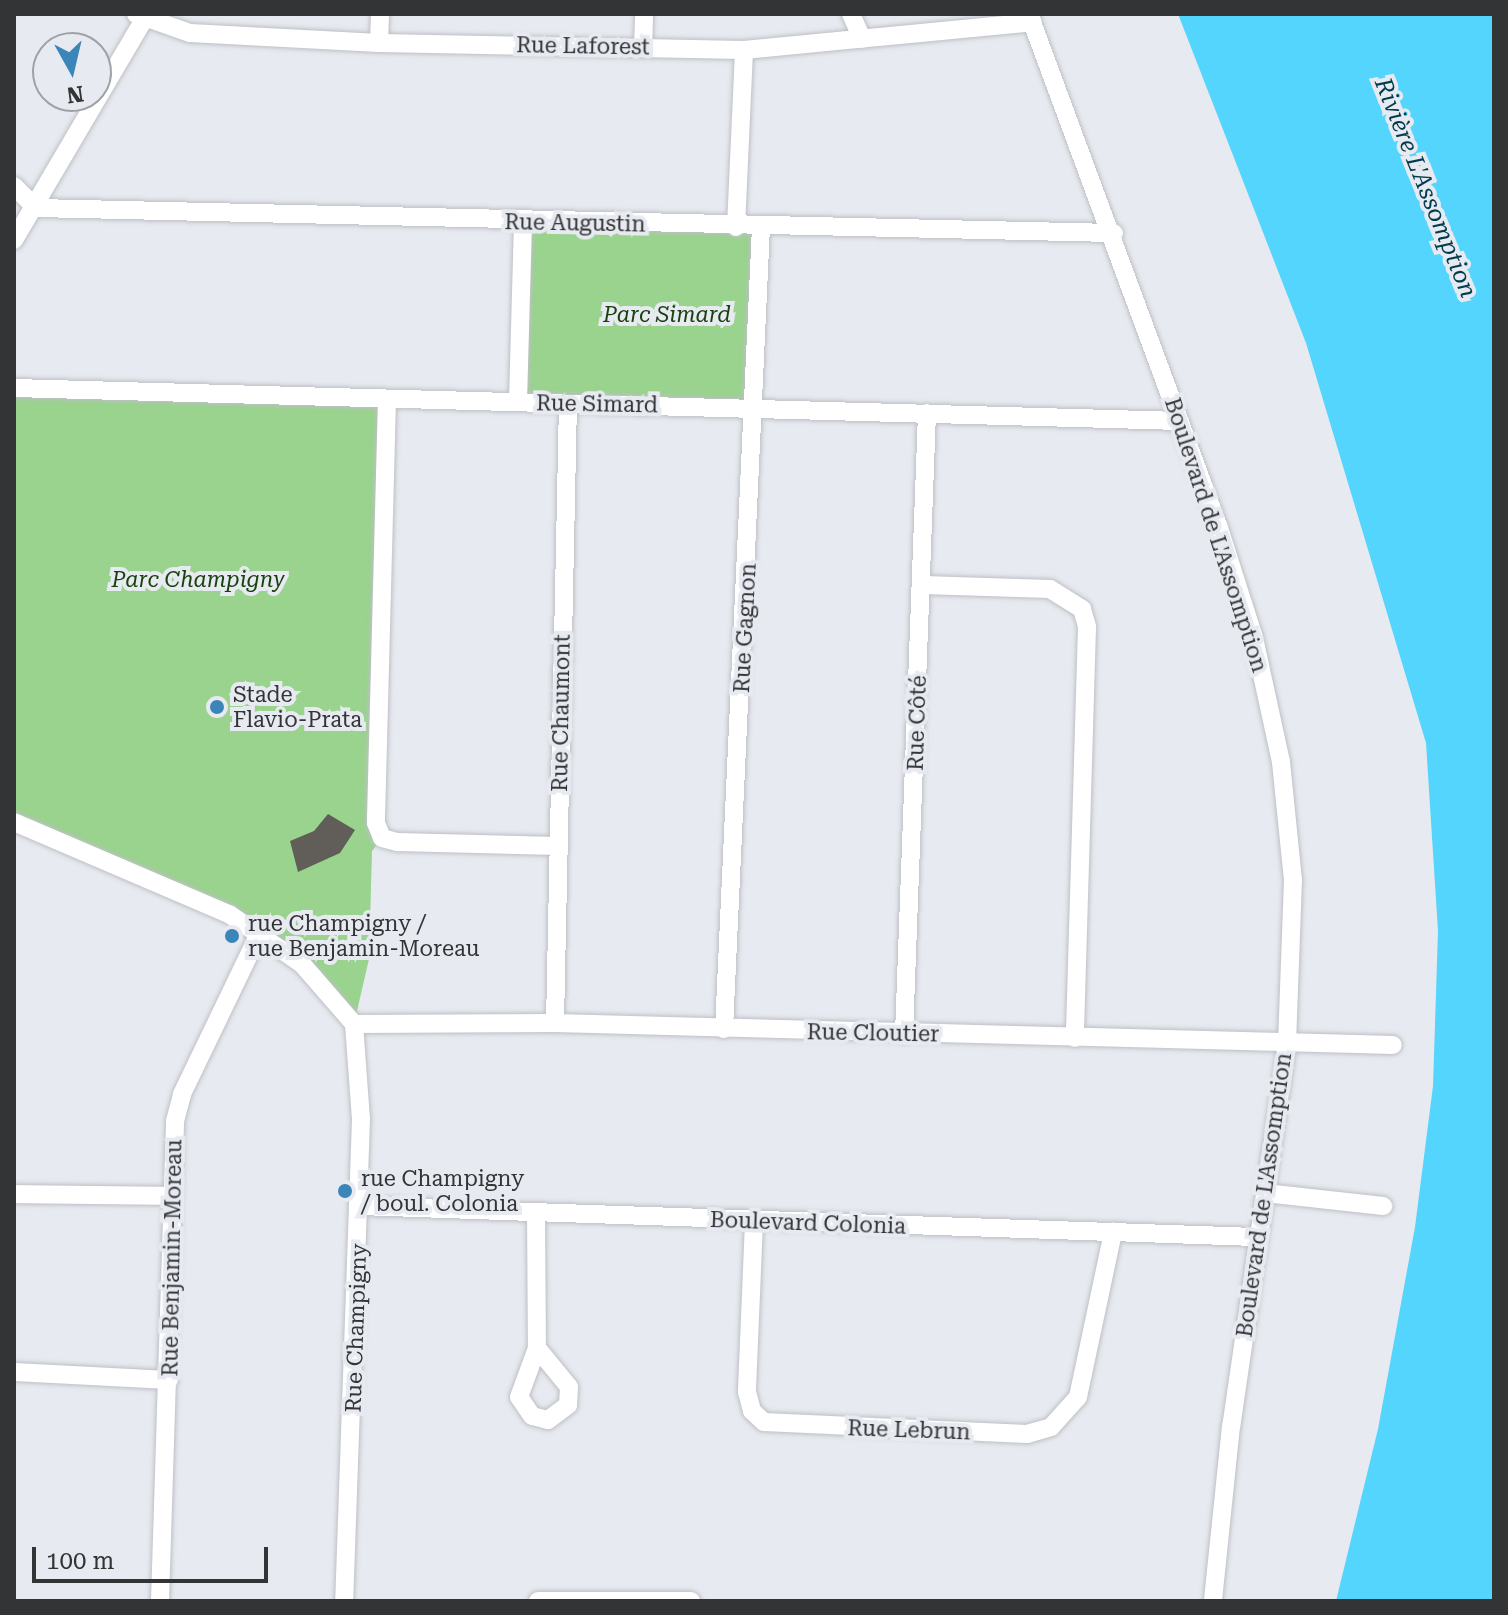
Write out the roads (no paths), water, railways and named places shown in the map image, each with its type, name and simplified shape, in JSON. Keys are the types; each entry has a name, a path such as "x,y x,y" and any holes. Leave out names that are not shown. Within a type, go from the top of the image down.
{"street":[{"path":"379,43 380,14"},
{"path":"643,47 644,14"},
{"path":"851,14 862,39"},
{"path":"14,240 36,208 142,15"},
{"name":"Rue Laforest","path":"142,15 190,33 379,43 744,50 1031,18"},
{"name":"Boulevard de L'Assomption","path":"1031,18 1114,233 1254,638 1281,762 1293,880 1287,1044 1257,1237 1213,1601"},
{"path":"736,227 744,50"},
{"path":"14,186 36,208"},
{"name":"Rue Augustin","path":"36,208 736,227 1114,233"},
{"path":"518,401 523,222"},
{"name":"Rue Gagnon","path":"724,1029 756,407 761,227"},
{"name":"Rue Simard","path":"14,388 1180,421"},
{"path":"387,399 376,823 382,838 558,846"},
{"name":"Rue Chaumont","path":"555,1023 568,404"},
{"name":"Rue Côté","path":"904,1034 927,413"},
{"path":"923,585 1050,589 1082,609 1087,627 1075,1038"},
{"path":"14,822 229,914 302,964 354,1024"},
{"name":"Rue Benjamin-Moreau","path":"160,1601 169,1380 172,1196 182,1094 259,934"},
{"name":"Rue Cloutier","path":"354,1024 555,1023 1393,1045"},
{"name":"Rue Champigny","path":"344,1601 361,1119 354,1024"},
{"path":"1265,1193 1383,1206"},
{"path":"14,1194 172,1196"},
{"name":"Boulevard Colonia","path":"359,1206 1257,1237"},
{"path":"536,1212 537,1348"},
{"name":"Rue Lebrun","path":"754,1222 747,1392 752,1411 764,1422 1027,1434 1051,1427 1078,1397 1113,1232"},
{"path":"14,1372 169,1380"},
{"path":"538,1601 691,1601"}],"water":[{"name":"Rivière L'Assomption","path":"1178,14 1494,14 1494,1601 1336,1601 1378,1429 1415,1227 1433,1086 1438,931 1426,743 1306,343"}],"place":[{"name":"Stade Flavio-Prata","path":"217,707"},
{"name":"rue Champigny / rue Benjamin-Moreau","path":"232,936"},
{"name":"rue Champigny / boul. Colonia","path":"345,1191"}],"park label":[{"name":"Parc Simard","path":"667,315"},
{"name":"Parc Champigny","path":"198,580"}]}
